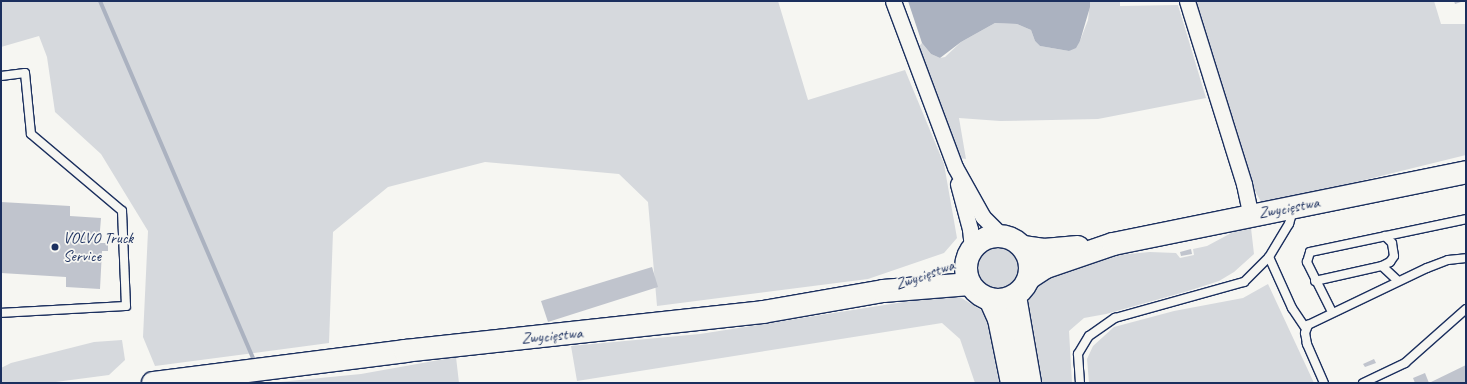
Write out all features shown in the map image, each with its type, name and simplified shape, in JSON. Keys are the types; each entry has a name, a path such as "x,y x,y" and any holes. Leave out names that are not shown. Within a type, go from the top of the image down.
{"main road":[{"name":"Zwycięstwa","path":"1023,247 1044,250 1113,244 1466,172"},
{"path":"1002,236 1014,239 1023,247 1030,264 1029,278 1024,288 1015,296 1001,300 990,299 977,293 970,284 966,272 969,254 983,239 1002,236"},
{"name":"Zwycięstwa","path":"1029,278 1046,267 1113,244"},
{"name":"Zwycięstwa","path":"883,291 947,270 969,254"},
{"name":"Zwycięstwa","path":"153,383 220,373 405,351 676,323 763,312 883,291 970,284"},
{"path":"1015,296 1030,383"},
{"path":"990,299 999,319 1012,383"}],"street":[{"path":"893,1 955,167 971,231 969,254"},
{"path":"1187,1 1244,184 1251,216"},
{"path":"955,167 983,217 1002,236"}],"lane":[{"path":"1,76 25,73 31,134 122,211 126,306 1,313"},
{"path":"1424,181 1466,182"},
{"path":"1080,383 1078,354 1089,336 1115,318 1244,282 1268,257 1289,224 1294,207"},
{"path":"1332,312 1315,281 1307,262 1310,252 1466,219"},
{"path":"1315,281 1382,266 1390,262 1394,256 1392,243 1385,236"},
{"path":"1268,257 1292,308 1306,329 1307,344 1324,383"},
{"path":"1306,329 1312,323 1332,312 1398,281 1441,262 1466,258"},
{"path":"1382,266 1398,281"},
{"path":"1363,383 1405,363 1466,309"}],"shaded area":[{"path":"1,1 778,1 808,100 905,70 944,164 957,238 944,253 868,279 657,306 648,202 619,174 485,162 388,187 333,232 329,343 155,366 143,337 148,231 101,154 55,112 47,57 39,36 1,47"},
{"path":"908,1 1090,1 1090,7 1080,41 1076,48 1069,51 1040,46 1035,41 1031,30 1017,24 995,23 961,42 940,58 931,54 922,43"},
{"path":"1090,1 1120,1 1120,6 1178,5 1206,98 1098,119 1000,121 959,118 966,159 955,157 915,50 922,43 931,54 940,58 945,57 961,42 995,23 1017,24 1031,30 1035,41 1040,46 1069,51 1080,41 1088,20"},
{"path":"1194,1 1434,1 1441,24 1466,24 1466,155 1263,205 1255,191"},
{"path":"1251,228 1254,254 1234,272 1219,281 1188,291 1106,314 1084,318 1069,331 1072,383 1038,383 1025,299 1036,281 1092,261 1118,255 1150,252 1176,253 1180,258 1194,255 1193,249 1207,246 1235,231"},
{"path":"998,244 1007,246 1015,251 1020,259 1022,268 1020,277 1015,285 1007,290 998,292 989,290 981,285 976,277 974,268 976,259 981,251 989,246"},
{"path":"1268,284 1314,383 1089,383 1087,359 1093,346 1114,327 1174,311 1243,298"},
{"path":"955,294 986,313 1002,383 975,383 960,339 942,323 577,381 571,346 700,334"},
{"path":"122,340 125,360 109,375 48,383 1,383 1,368 11,363 94,342"},
{"path":"456,357 459,383 269,383 361,374"}],"building":[{"path":"1454,1 1464,1 1455,4"},
{"name":"VOLVO Truck Service","path":"1,202 70,206 70,216 101,218 99,243 108,243 108,251 102,251 100,289 66,287 66,277 1,273"},
{"path":"1191,249 1192,254 1181,256 1180,252"},
{"path":"652,267 658,287 548,322 541,301"},
{"path":"1374,359 1376,363 1365,367 1363,364"},
{"path":"1466,365 1466,383 1429,383"},
{"path":"1425,373 1429,383 1415,383 1413,378"}],"waterway":[{"path":"100,1 255,363"}],"place":[{"name":"VOLVO Truck Service","path":"55,247"}]}
